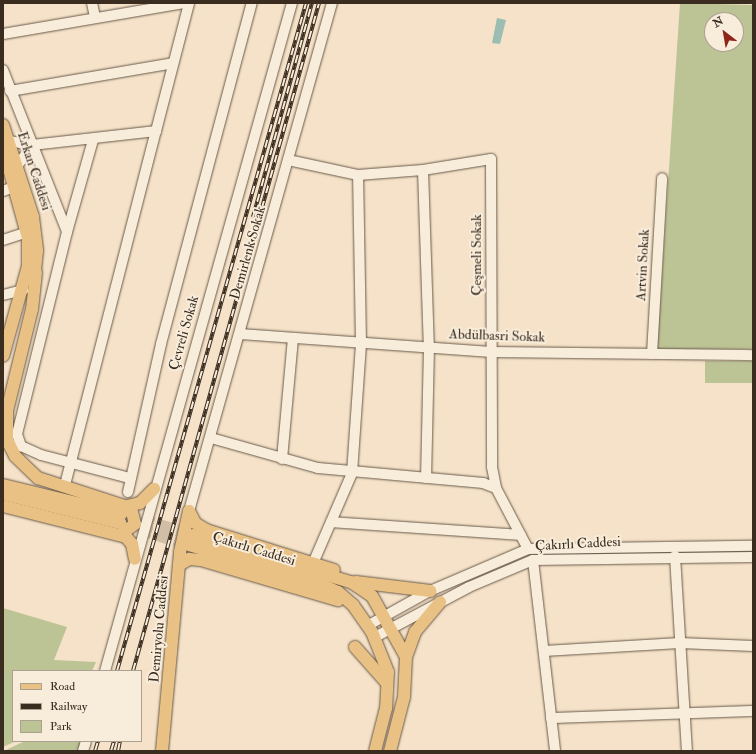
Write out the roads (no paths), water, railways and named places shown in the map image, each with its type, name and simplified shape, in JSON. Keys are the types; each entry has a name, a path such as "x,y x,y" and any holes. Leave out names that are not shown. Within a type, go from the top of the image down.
{"main road":[{"name":"Erkan Caddesi","path":"3,125 6,144 27,232 28,266 23,290 3,356"},
{"name":"Erkan Caddesi","path":"3,391 36,272 34,223 18,165 6,144"},
{"path":"36,272 32,308 7,411 6,432 10,447 38,478 122,519 132,544 135,558"},
{"path":"3,451 24,475 70,500"},
{"path":"3,485 70,500 122,519"},
{"path":"3,506 122,519 154,488"},
{"path":"3,494 122,519"},
{"path":"189,511 195,523 206,530 314,562 351,582 430,590"},
{"name":"Demiryolu Caddesi","path":"162,751 179,565 189,511"},
{"name":"Çakırlı Caddesi","path":"364,621 346,598 329,587 191,540 351,582 372,596 385,614"},
{"path":"179,565 189,559 201,560 333,598 364,621 375,637 386,664 388,685 375,751"},
{"path":"390,751 404,698 406,656 415,632 440,602"},
{"path":"385,614 406,656"},
{"path":"355,647 388,685"}],"street":[{"path":"92,3 94,17"},
{"path":"3,34 94,17 185,3"},
{"path":"66,481 68,462 189,3"},
{"path":"128,492 129,478 252,3"},
{"name":"Çevreli Sokak","path":"105,670 154,488 292,3"},
{"name":"Demirlenk Sokak","path":"189,511 211,438 332,3"},
{"path":"10,91 173,64"},
{"path":"3,70 10,91 67,232"},
{"path":"6,144 32,145 93,140 156,131"},
{"path":"93,140 67,232 17,434 21,446 68,462 129,478"},
{"path":"18,165 32,145"},
{"name":"Çeşmeli Sokak","path":"288,160 358,175 423,170 491,159 490,440 496,488 528,549"},
{"path":"423,170 429,348 426,478"},
{"path":"314,562 352,473 361,343 358,175"},
{"name":"Artvin Sokak","path":"652,354 662,178"},
{"path":"3,191 16,186"},
{"path":"3,240 27,232"},
{"path":"3,295 23,290"},
{"name":"Abdülbasri Sokak","path":"240,334 491,352 753,354"},
{"path":"282,459 293,338"},
{"path":"211,438 282,459 352,473 484,483 496,488"},
{"path":"331,522 520,535"},
{"name":"Çakırlı Caddesi","path":"364,621 385,614 430,590 528,549 753,546"},
{"path":"675,556 687,751"},
{"name":"Çakırlı Caddesi","path":"375,637 440,602 533,560 675,556 753,557"},
{"path":"533,560 555,751"},
{"path":"544,651 680,643 753,646"},
{"path":"551,718 684,711 753,711"}],"water":[{"path":"497,18 506,20 500,44 492,43"}],"tunnel":[{"path":"125,515 193,535"},
{"path":"123,524 189,545"}],"railway":[{"path":"117,670 306,3"},
{"path":"253,217 312,3"},
{"path":"133,670 319,3"},
{"path":"95,751 98,742"},
{"path":"111,751 114,742"},
{"path":"118,751 120,742"}]}
